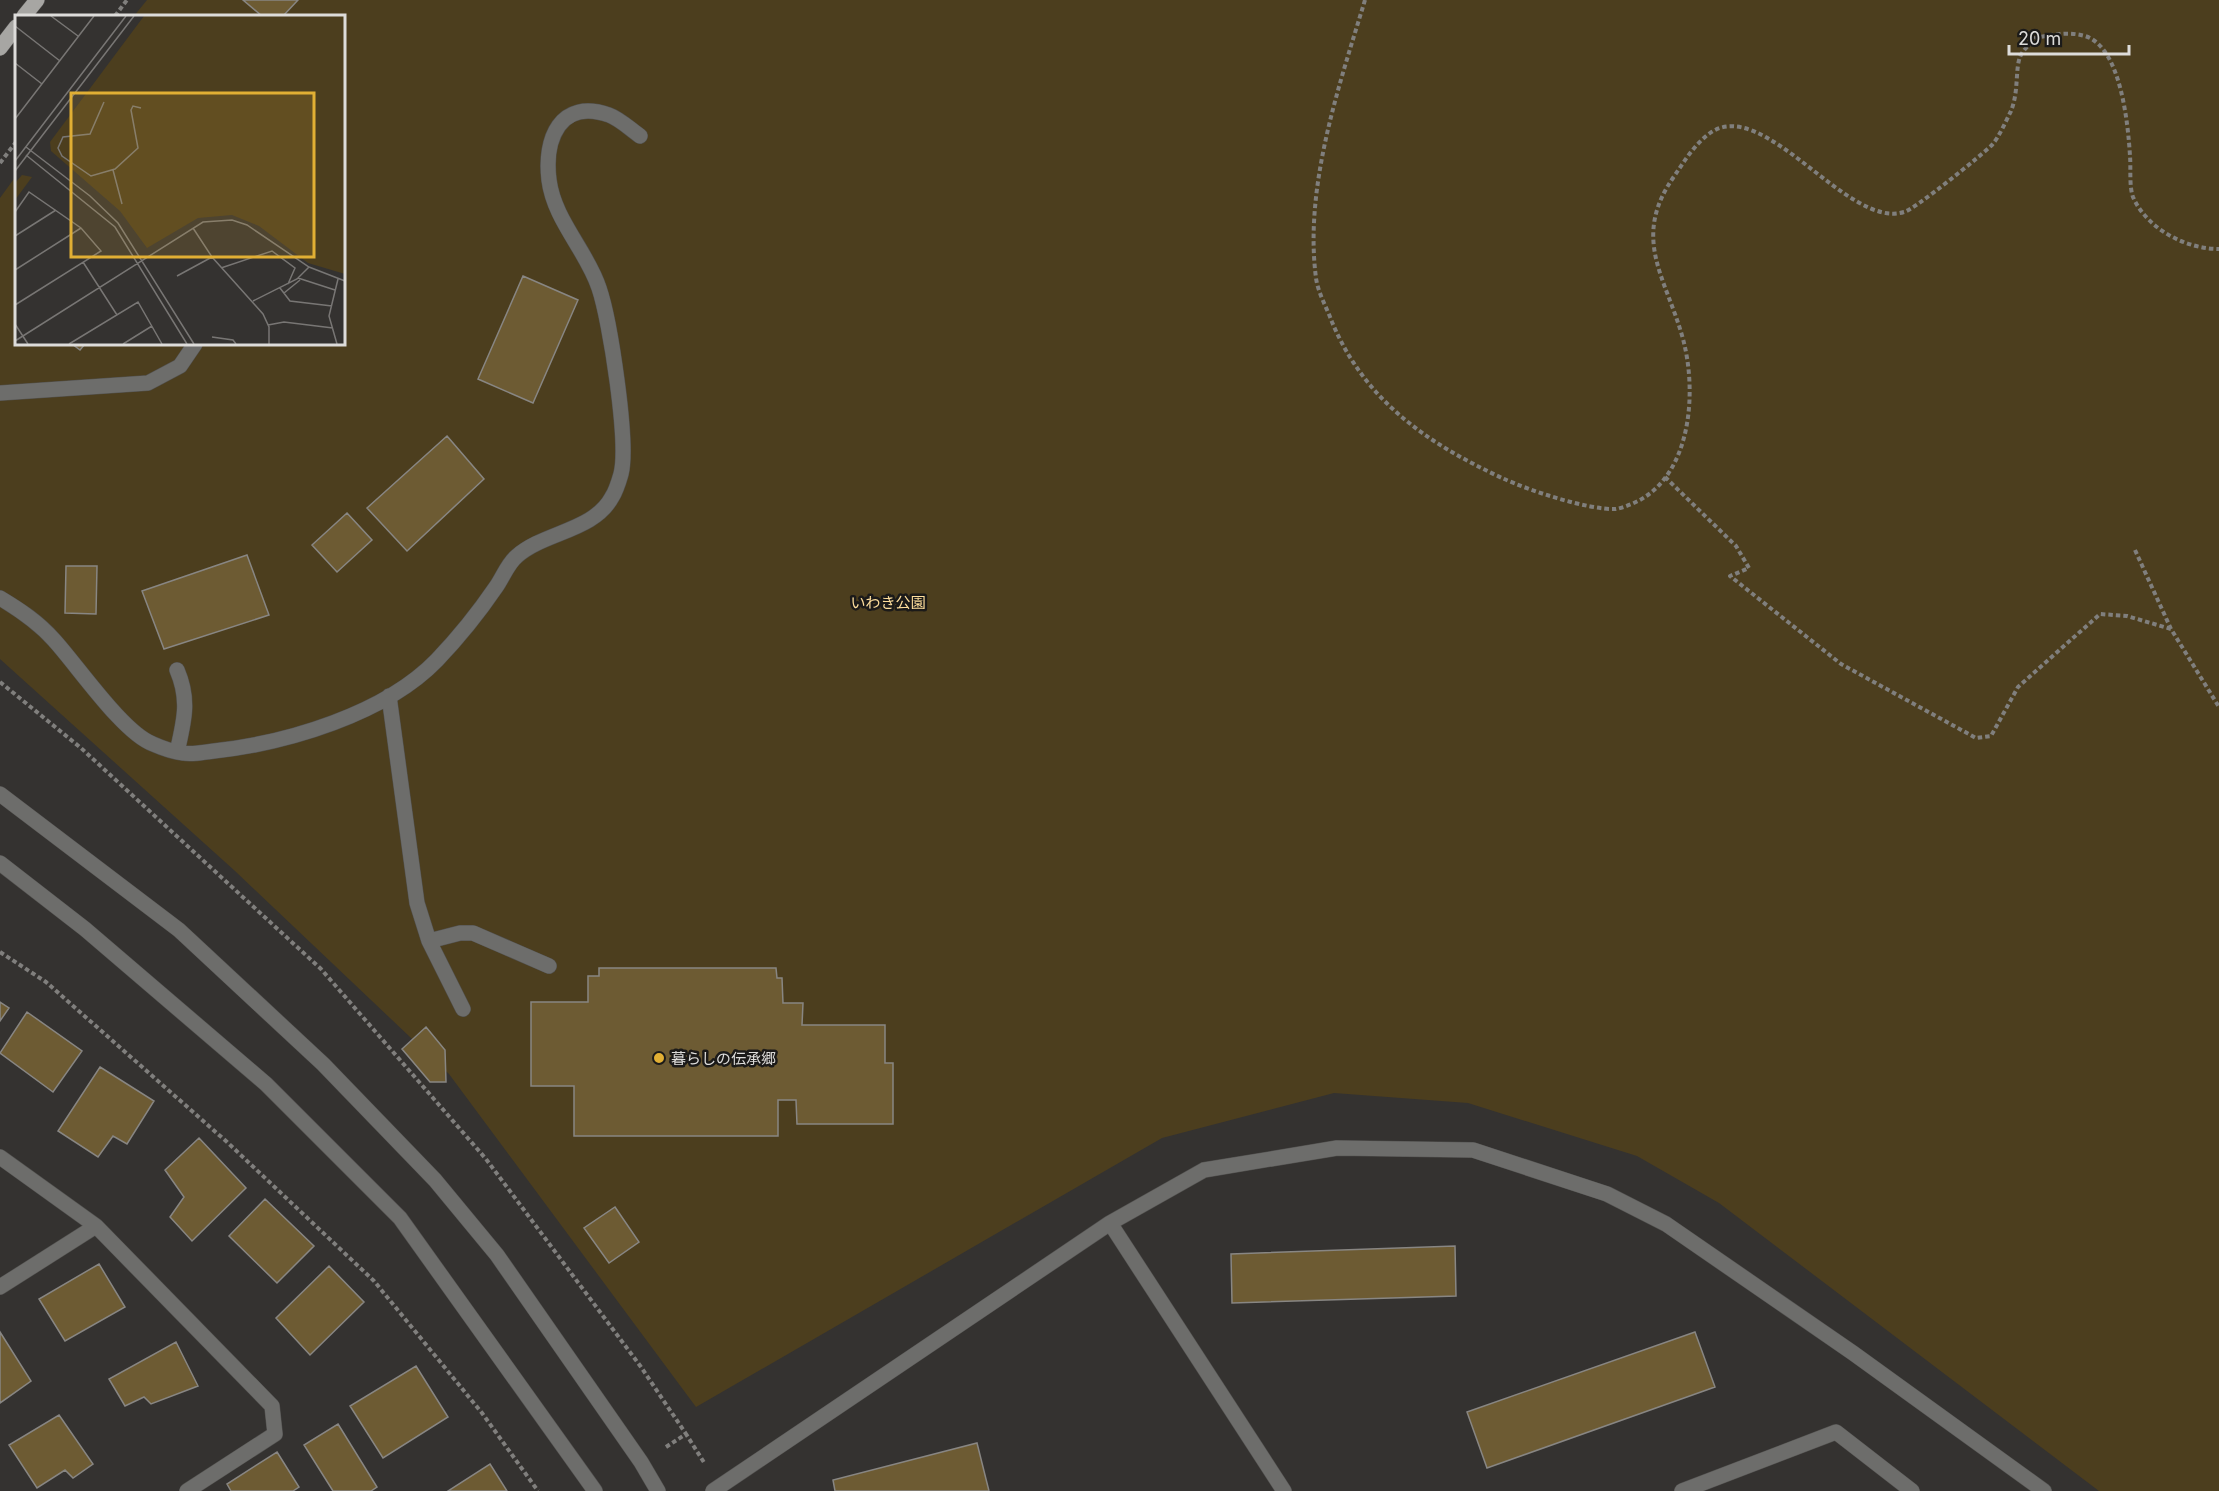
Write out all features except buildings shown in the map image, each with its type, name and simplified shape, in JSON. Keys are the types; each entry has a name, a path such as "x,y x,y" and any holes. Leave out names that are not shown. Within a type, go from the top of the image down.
{"main road":[{"path":"25,15 37,0"},
{"path":"0,48 15,28"}],"street":[{"path":"0,598 26,613 52,638 119,718 148,743 184,754 230,749 324,726 404,688 436,660 494,590 516,556 551,536 591,519 611,500 622,472 623,432 608,329 599,287 557,208 549,180 550,150 555,129 569,114 590,111 611,116 640,136"},
{"path":"0,393 148,383 180,366 194,345"},
{"path":"177,670 185,690 186,702 177,752"},
{"path":"389,696 417,903 429,941 463,1009"},
{"path":"0,794 179,930 323,1064 435,1180 497,1255 641,1462 658,1491"},
{"path":"0,863 85,929 267,1084 400,1218 595,1491"},
{"path":"429,941 459,933 473,933 549,966"},
{"path":"713,1491 1110,1223 1204,1170 1338,1148 1473,1150 1608,1194 1666,1224 1853,1353 2044,1491"},
{"path":"0,1157 96,1226 272,1406 274,1434 187,1491"},
{"path":"1110,1223 1284,1491"},
{"path":"0,1287 96,1226"},
{"path":"1682,1491 1836,1432 1912,1491"}],"path":[{"path":"116,15 128,0"},
{"path":"1365,0 1338,92 1318,190 1313,232 1317,282 1342,345 1360,374 1383,400 1450,454 1509,482 1571,502 1617,509 1641,500 1676,466 1690,413 1683,340 1657,269 1653,241 1654,214 1670,182 1696,145 1714,130 1734,127 1751,130 1772,140 1870,208 1887,213 1904,213 1919,204 1992,144 2011,110 2018,88 2020,56 2035,38 2067,33 2088,37 2116,70 2129,150 2133,196 2147,218 2172,237 2202,249 2219,249"},
{"path":"0,164 15,143"},
{"path":"1665,477 1736,546 1749,568 1730,576 1841,664 1976,738 1991,736 2018,687 2100,614 2127,616 2171,629"},
{"path":"2135,550 2171,629 2219,707"},
{"path":"0,682 81,748 321,969 486,1159 641,1367 686,1434"},
{"path":"0,952 46,982 227,1142 374,1281 482,1413 538,1491"}],"green space":[{"name":"いわき公園","path":"147,0 2219,0 2219,1491 2099,1491 1719,1203 1637,1156 1468,1103 1334,1093 1162,1138 696,1407 449,1074 235,871 0,659 0,198 15,177 15,345 345,345 345,15 135,15"}],"place":[{"name":"暮らしの伝承郷","path":"659,1058"}]}
